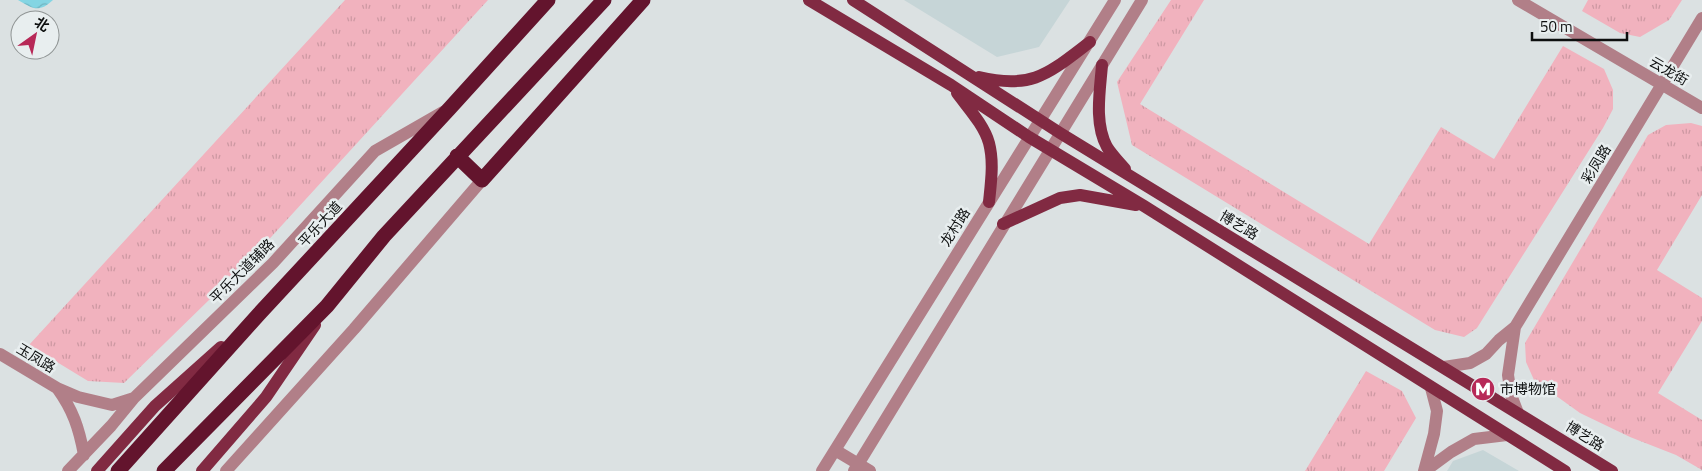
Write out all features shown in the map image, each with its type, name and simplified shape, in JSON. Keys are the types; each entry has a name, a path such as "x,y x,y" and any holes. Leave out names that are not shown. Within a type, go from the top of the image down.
{"highway":[{"name":"平乐大道","path":"118,471 259,314 548,0"},
{"path":"164,471 327,306 384,236 604,0"},
{"path":"457,156 482,180 643,0"}],"main road":[{"path":"809,0 951,85 1028,137 1144,206 1564,471"},
{"name":"博艺路","path":"853,0 968,75 1129,175 1612,471"},
{"path":"968,75 999,82 1039,77 1055,68 1090,42"},
{"path":"1102,65 1099,101 1100,126 1107,146 1129,175"},
{"path":"951,85 978,121 989,141 992,167 989,202"},
{"path":"1003,224 1060,198 1080,195 1144,206"},
{"path":"202,471 266,397 327,306"},
{"path":"97,471 156,406 259,314"},
{"path":"1599,463 1625,471"}],"street":[{"name":"龙村路","path":"822,471 1028,137 1090,42 1114,0"},
{"path":"856,468 1003,224 1142,0"},
{"name":"云龙街","path":"1518,0 1702,108"},
{"name":"彩凤路","path":"1516,327 1702,18"},
{"name":"平乐大道辅路","path":"68,471 134,398 273,263 375,151 450,108"},
{"path":"226,471 354,329 482,180"},
{"path":"1444,367 1470,363 1486,354 1499,340 1516,327"},
{"path":"1516,327 1508,375 1518,412"},
{"name":"玉凤路","path":"0,354 57,388 78,397 112,405 134,398"},
{"path":"57,388 68,404 79,429 84,455"},
{"path":"1424,471 1434,434 1437,411 1431,388"},
{"path":"1424,471 1451,452 1474,440 1508,435"},
{"path":"835,450 856,468 870,471"},
{"path":"239,471 241,456"}],"shaded area":[{"path":"904,0 1070,0 1039,47 997,57"},
{"path":"1483,450 1519,471 1447,471 1453,461"}],"green space":[{"path":"345,0 488,0 251,259 124,383 88,381 29,345"},
{"path":"1171,0 1204,0 1140,104 1369,244 1441,127 1494,159 1563,46 1604,69 1613,90 1613,109 1603,128 1477,328 1464,337 1435,330 1132,145 1117,82"},
{"path":"1588,0 1682,0 1669,20 1640,37 1620,33 1582,11"},
{"path":"1691,123 1702,126 1702,195 1657,270 1702,298 1702,321 1658,393 1702,420 1702,470 1676,455 1630,437 1580,413 1534,380 1526,362 1525,343 1648,135 1666,125"},
{"path":"1366,371 1402,391 1416,418 1384,471 1305,471"}],"water":[{"path":"18,0 53,0 44,7 36,8"}],"place":[{"name":"市博物馆","path":"1483,389"}]}
